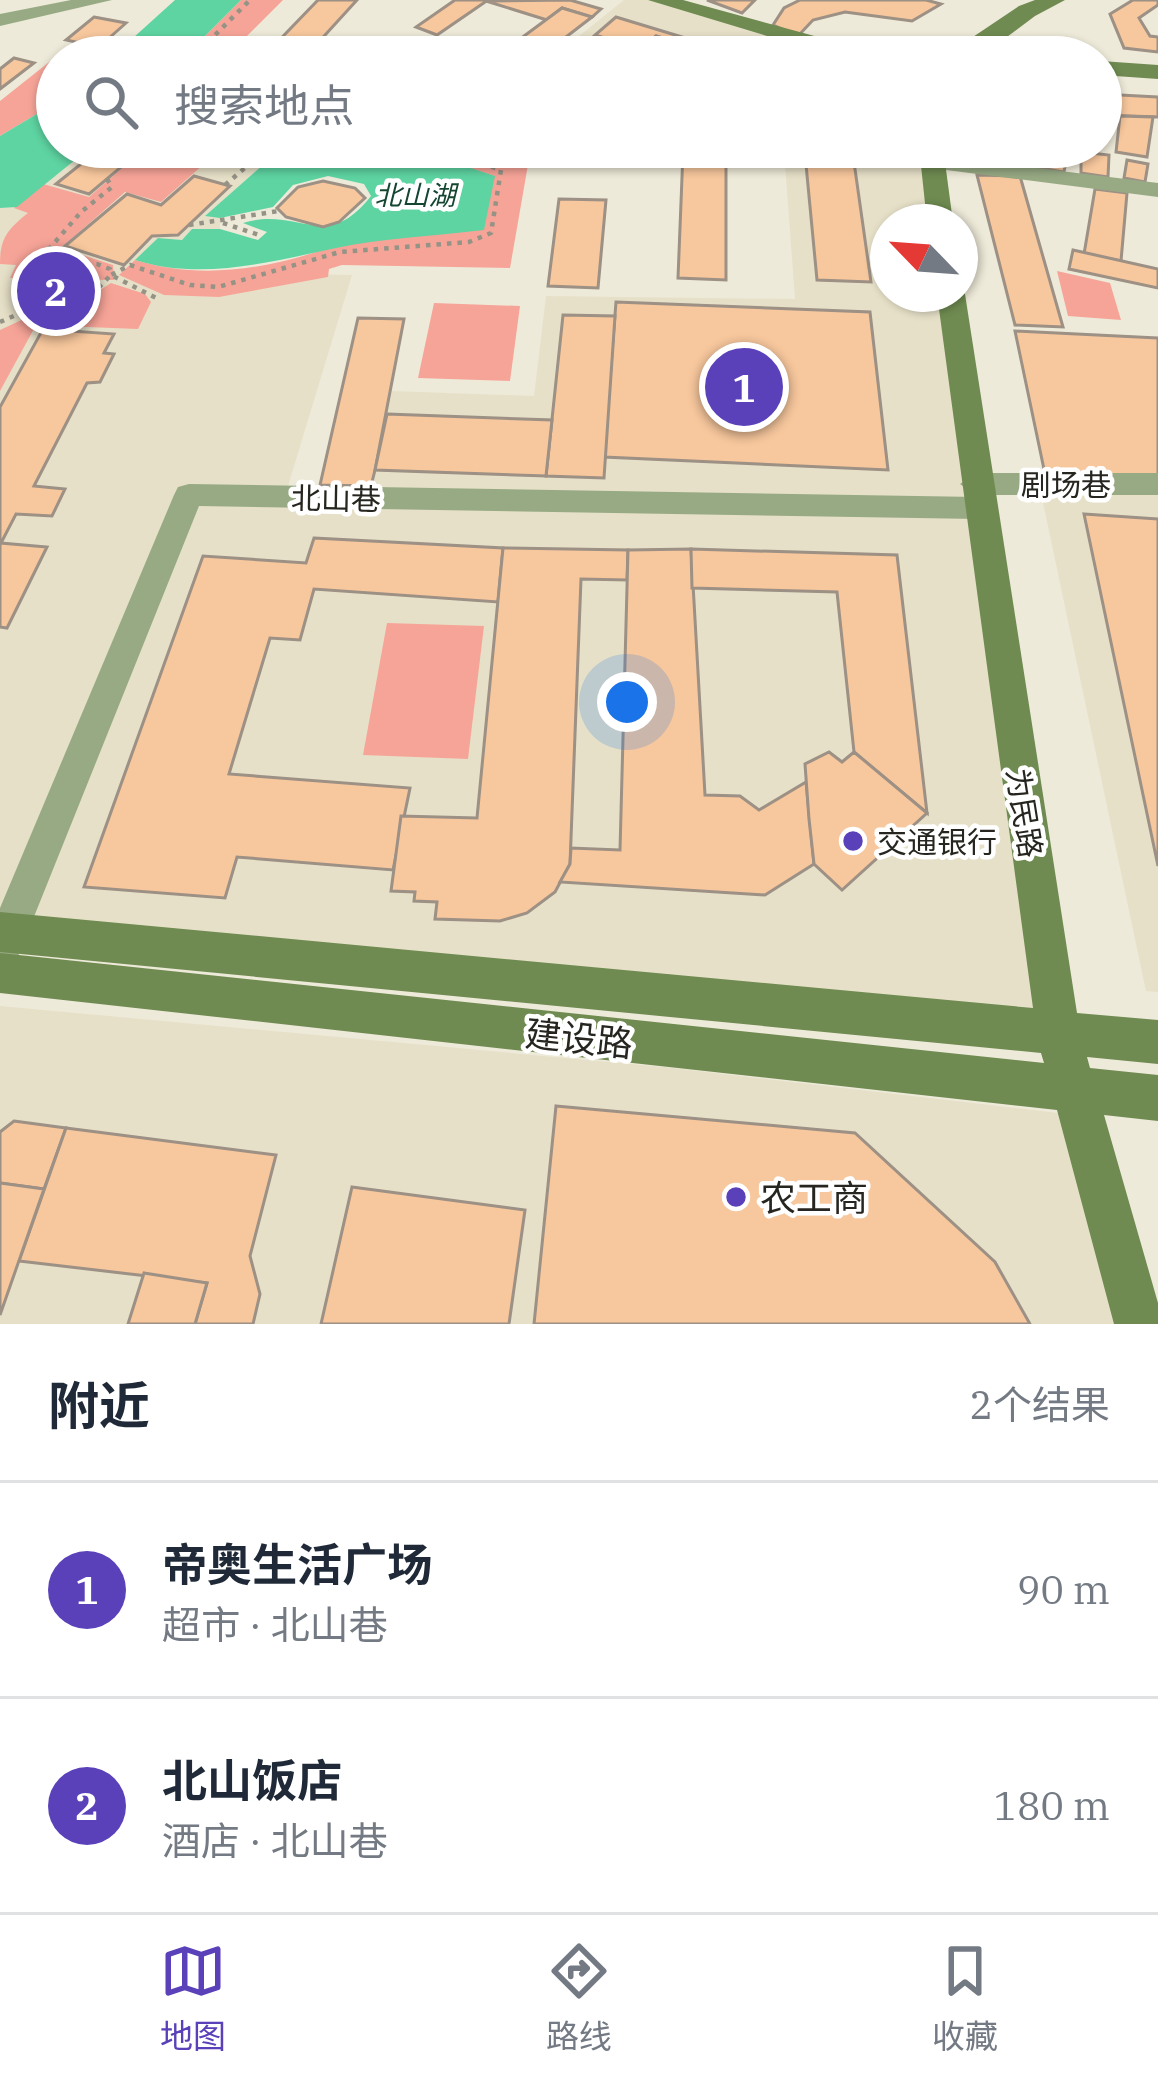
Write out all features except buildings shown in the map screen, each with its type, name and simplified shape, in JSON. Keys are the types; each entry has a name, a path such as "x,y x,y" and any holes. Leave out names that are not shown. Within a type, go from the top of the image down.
{"street":[{"path":"0,20 102,0"},
{"path":"659,0 788,36"},
{"path":"990,36 1054,0"},
{"path":"1122,69 1158,72"},
{"path":"933,168 938,204"},
{"path":"1019,168 1158,190"},
{"name":"为民路","path":"953,312 1058,1033 1139,1324"},
{"name":"剧场巷","path":"977,496 1158,484"},
{"name":"北山巷","path":"2,948 189,495 977,496"},
{"name":"建设路","path":"2,948 1158,1042"},
{"name":"建设路","path":"2,948 1072,1092 1158,1098"}],"path":[{"path":"214,36 250,0"},
{"path":"225,185 245,168"},
{"path":"92,296 85,284 53,282 32,299 47,311 69,309 92,296 111,275 130,265 190,284 218,287 321,256 469,242 491,233 501,170 495,168"},
{"path":"107,179 112,187 81,212 36,264 97,264 110,269 111,275"},
{"path":"189,225 279,211"},
{"path":"219,222 262,236"},
{"path":"111,275 160,300"},
{"path":"0,322 39,305"}],"shaded area":[{"path":"241,0 283,0 247,36 205,36"},
{"path":"624,0 659,0 788,36 579,36"},
{"path":"36,72 36,115 0,136 0,101"},
{"path":"65,168 259,168 206,215 220,218 220,229 192,229 182,240 158,238 174,272 352,275 285,496 368,498 392,391 534,396 546,296 795,299 785,168 933,168 937,204 870,204 870,312 952,312 1058,1033 0,932 0,208 17,207"},
{"path":"122,168 199,168 161,202 125,192 61,248 113,265 114,280 10,278 16,265 0,264 2,247 10,229 28,213 14,208 43,184 89,197"},
{"path":"470,168 527,168 510,268 342,265 329,269 328,277 219,297 164,295 119,275 135,260 181,269 228,270 274,263 365,235 494,176"},
{"path":"1057,271 1110,283 1121,320 1068,316"},
{"path":"111,283 145,294 151,302 138,329 36,325 0,391 0,330 41,311 71,309"},
{"path":"434,303 520,306 510,381 418,378"},
{"path":"1040,488 1158,491 1158,992 1146,991"},
{"path":"387,623 484,626 468,759 363,755"},
{"path":"0,1006 664,1067 1058,1113 1120,1324 0,1324"}],"water":[{"path":"175,0 241,0 205,36 135,36"},
{"path":"36,115 36,168 65,168 17,207 0,208 0,136"},
{"name":"北山湖","path":"259,168 471,168 495,176 484,230 372,242 236,267 185,269 135,260 158,238 182,240 192,229 220,229 258,240 267,232 243,223 262,219 325,226 340,222 371,196 364,184 328,176 293,185 273,207 220,218 205,216"}],"place":[{"name":"北山饭店","path":"56,291"},
{"name":"帝奥生活广场","path":"744,387"},
{"name":"交通银行","path":"853,841"},
{"name":"农工商","path":"736,1197"}]}
